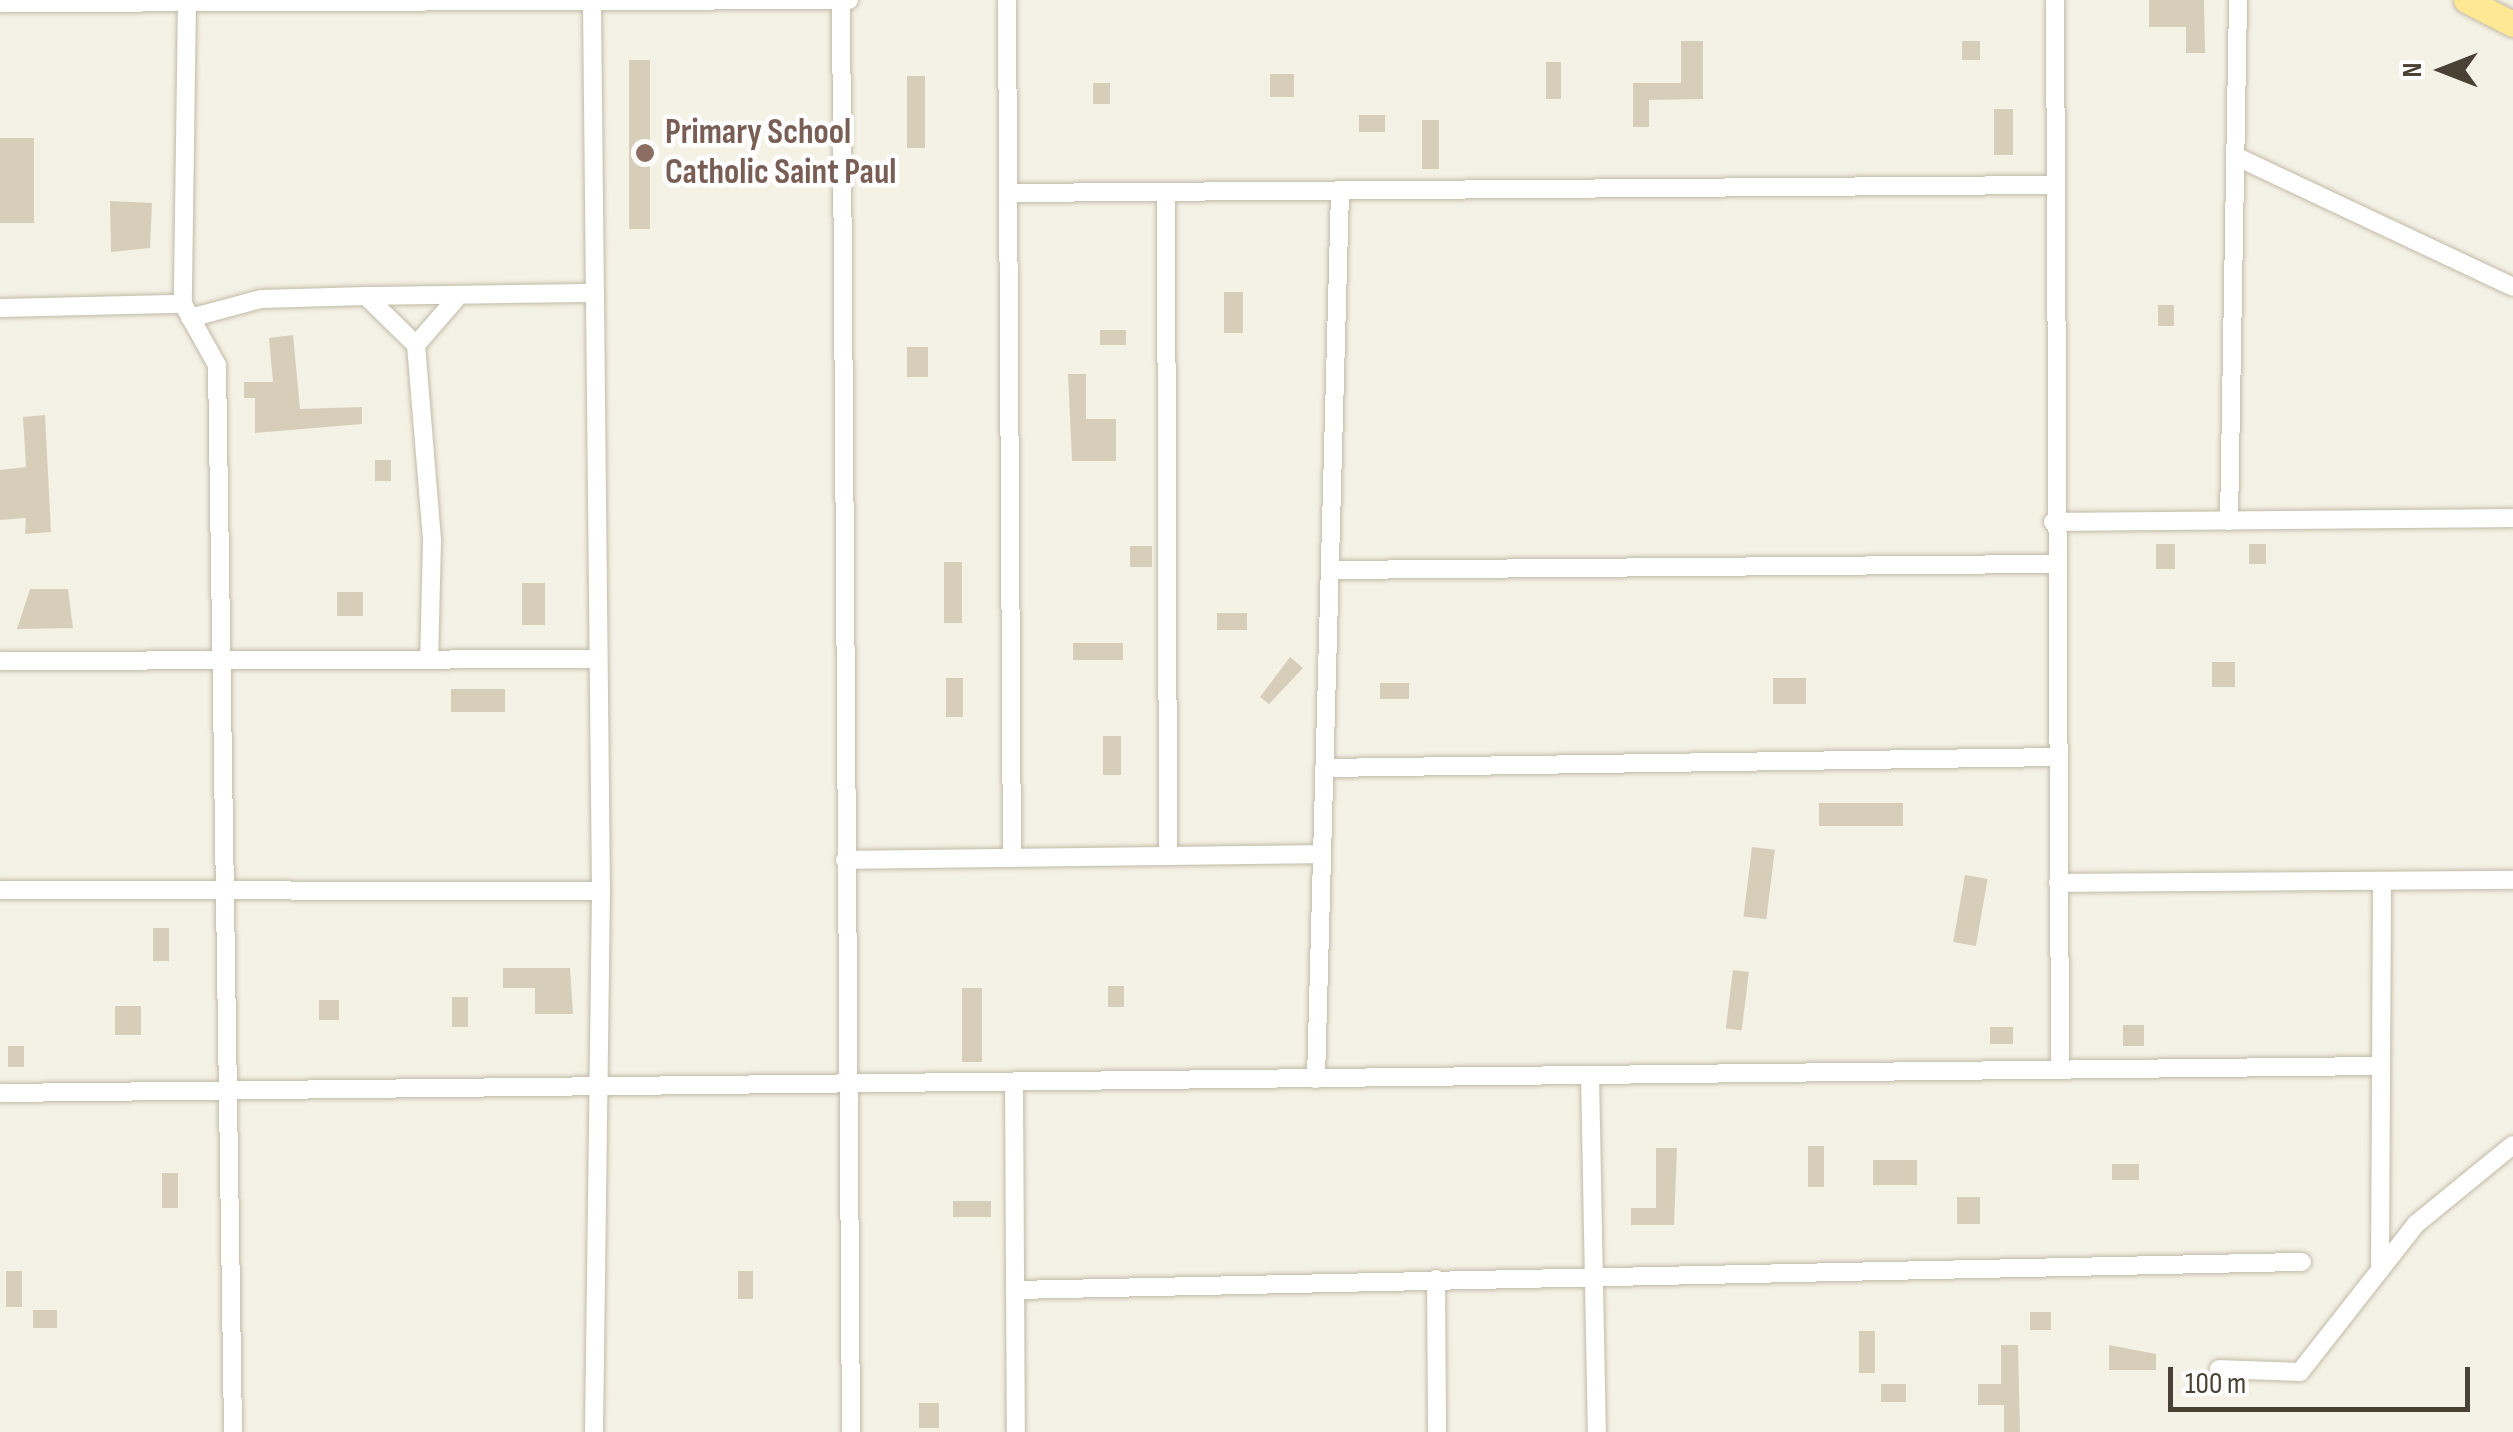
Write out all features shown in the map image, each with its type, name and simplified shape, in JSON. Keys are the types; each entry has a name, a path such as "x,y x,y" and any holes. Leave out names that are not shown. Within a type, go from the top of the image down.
{"main road":[{"path":"2466,0 2513,24"}],"street":[{"path":"187,0 186,311 217,365 226,888 235,1090 233,1432"},
{"path":"841,0 850,1432"},
{"path":"0,3 852,0"},
{"path":"1008,0 1012,858"},
{"path":"2055,0 2050,185 2060,1069"},
{"path":"2229,520 2238,0"},
{"path":"592,3 601,891 594,1432"},
{"path":"2235,156 2513,287"},
{"path":"1010,193 2050,185"},
{"path":"1316,1079 1340,190"},
{"path":"1166,192 1168,856"},
{"path":"0,308 186,311 260,299 366,296 455,300 595,294"},
{"path":"366,296 416,345 432,541 429,660"},
{"path":"416,345 455,300"},
{"path":"2053,522 2513,518"},
{"path":"1330,570 2053,564"},
{"path":"0,661 598,659"},
{"path":"1325,768 2056,757"},
{"path":"845,860 1322,854"},
{"path":"2058,882 2513,880"},
{"path":"2380,1270 2382,881"},
{"path":"0,890 601,891"},
{"path":"0,1093 2381,1066"},
{"path":"1590,1075 1598,1432"},
{"path":"1014,1082 1016,1432"},
{"path":"2219,1369 2300,1372 2416,1224 2513,1145"},
{"path":"1015,1290 2302,1262"},
{"path":"1436,1279 1437,1432"}],"building":[{"path":"2149,0 2204,0 2205,53 2186,53 2186,27 2149,27"},
{"path":"1681,41 1703,41 1703,99 1649,100 1649,127 1633,127 1633,83 1681,83"},
{"path":"1962,41 1980,41 1980,60 1962,60"},
{"path":"629,60 650,60 650,229 629,229"},
{"path":"1546,62 1561,62 1561,99 1546,99"},
{"path":"1270,74 1294,74 1294,97 1270,97"},
{"path":"907,76 925,76 925,148 907,148"},
{"path":"1093,83 1110,83 1110,104 1093,104"},
{"path":"1994,109 2013,109 2013,155 1994,155"},
{"path":"1359,115 1385,115 1385,132 1359,132"},
{"path":"1422,120 1439,120 1439,169 1422,169"},
{"path":"0,138 34,138 34,223 0,223"},
{"path":"110,201 152,203 150,248 111,252"},
{"path":"1224,292 1243,292 1243,333 1224,333"},
{"path":"2158,305 2174,305 2174,326 2158,326"},
{"path":"1100,330 1126,330 1126,345 1100,345"},
{"path":"293,335 300,409 362,407 362,424 255,433 255,398 244,398 244,382 273,382 269,338"},
{"path":"907,347 928,347 928,377 907,377"},
{"path":"1068,374 1086,374 1086,419 1116,419 1116,461 1072,461"},
{"path":"45,415 51,532 25,534 26,518 0,520 0,470 26,467 23,417"},
{"path":"375,460 391,460 391,481 375,481"},
{"path":"2156,544 2175,544 2175,569 2156,569"},
{"path":"2249,544 2266,544 2266,564 2249,564"},
{"path":"1130,546 1152,546 1152,567 1130,567"},
{"path":"944,562 962,562 962,623 944,623"},
{"path":"522,583 545,583 545,625 522,625"},
{"path":"30,589 68,589 73,628 17,629"},
{"path":"337,592 363,592 363,616 337,616"},
{"path":"1217,613 1247,613 1247,630 1217,630"},
{"path":"1073,643 1123,643 1123,660 1073,660"},
{"path":"1290,657 1303,668 1269,704 1260,697"},
{"path":"2212,662 2235,662 2235,687 2212,687"},
{"path":"946,678 963,678 963,717 946,717"},
{"path":"1773,678 1806,678 1806,704 1773,704"},
{"path":"1380,683 1409,683 1409,699 1380,699"},
{"path":"451,689 505,689 505,712 451,712"},
{"path":"1103,736 1121,736 1121,775 1103,775"},
{"path":"1819,803 1903,803 1903,826 1819,826"},
{"path":"1752,847 1775,850 1766,919 1743,916"},
{"path":"1965,875 1988,879 1976,946 1953,942"},
{"path":"153,928 169,928 169,961 153,961"},
{"path":"503,968 570,968 573,1014 535,1014 535,988 503,988"},
{"path":"1733,970 1749,972 1742,1031 1726,1029"},
{"path":"1108,986 1124,986 1124,1007 1108,1007"},
{"path":"962,988 982,988 982,1062 962,1062"},
{"path":"452,997 468,997 468,1027 452,1027"},
{"path":"319,1000 339,1000 339,1020 319,1020"},
{"path":"115,1006 141,1006 141,1035 115,1035"},
{"path":"2123,1025 2144,1025 2144,1046 2123,1046"},
{"path":"1990,1027 2013,1027 2013,1044 1990,1044"},
{"path":"8,1046 24,1046 24,1067 8,1067"},
{"path":"1808,1146 1824,1146 1824,1187 1808,1187"},
{"path":"1656,1148 1677,1148 1674,1225 1631,1225 1631,1208 1656,1208"},
{"path":"1873,1160 1917,1160 1917,1185 1873,1185"},
{"path":"2112,1164 2139,1164 2139,1180 2112,1180"},
{"path":"162,1173 178,1173 178,1208 162,1208"},
{"path":"1957,1197 1980,1197 1980,1224 1957,1224"},
{"path":"953,1201 991,1201 991,1217 953,1217"},
{"path":"6,1271 22,1271 22,1307 6,1307"},
{"path":"738,1271 753,1271 753,1299 738,1299"},
{"path":"33,1310 57,1310 57,1328 33,1328"},
{"path":"2030,1312 2051,1312 2051,1330 2030,1330"},
{"path":"1859,1331 1875,1331 1875,1373 1859,1373"},
{"path":"2001,1345 2018,1345 2020,1432 2004,1432 2004,1405 1978,1405 1978,1384 2001,1384"},
{"path":"2109,1345 2156,1354 2156,1370 2109,1370"},
{"path":"1881,1384 1906,1384 1906,1402 1881,1402"},
{"path":"919,1403 939,1403 939,1428 919,1428"}],"place":[{"name":"Primary School Catholic Saint Paul","path":"645,153"}]}
